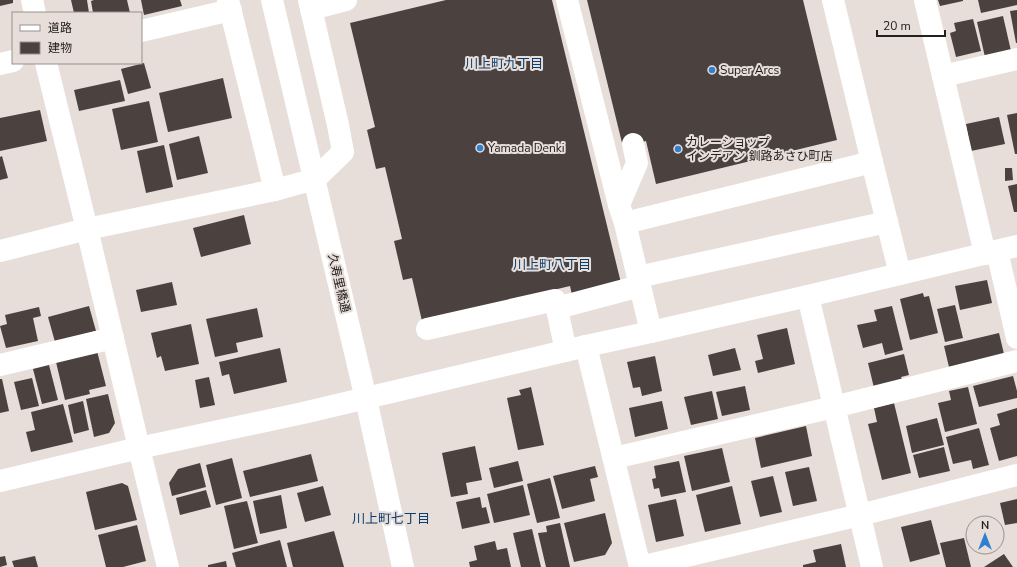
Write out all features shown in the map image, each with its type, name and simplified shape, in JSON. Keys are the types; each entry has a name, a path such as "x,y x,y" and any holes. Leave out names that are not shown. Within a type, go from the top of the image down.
{"street":[{"path":"32,0 35,12"},
{"name":"久寿里橋通","path":"272,0 366,399 403,567"},
{"path":"0,251 88,229 275,190 314,179 343,152 310,4 346,0"},
{"path":"567,0 651,332"},
{"path":"833,0 900,274"},
{"path":"925,0 943,76 1000,250 1017,338"},
{"path":"142,31 229,5 275,190"},
{"path":"943,76 1017,58"},
{"path":"0,64 12,61"},
{"path":"46,64 88,229 166,567"},
{"path":"622,214 637,163 633,144"},
{"path":"622,214 872,162"},
{"path":"556,308 639,282 887,222"},
{"path":"0,482 139,448 366,399 1000,250"},
{"path":"808,296 872,567"},
{"path":"427,328 555,300 556,308 576,349 614,458 640,567 1017,476"},
{"path":"0,365 113,338"},
{"path":"614,458 834,407 1017,361"}],"building":[{"path":"0,0 13,0 13,3 0,6"},
{"path":"71,0 87,0 89,12 74,12"},
{"path":"127,0 130,12 93,12 91,1"},
{"path":"141,0 180,0 182,6 144,15"},
{"name":"Yamada Denki","path":"446,0 552,0 621,283 572,295 570,286 422,321 412,278 403,280 394,241 402,239 385,167 376,169 367,130 375,127 350,23"},
{"name":"Super Arcs","path":"587,0 803,0 837,140 656,184 646,141 623,147"},
{"path":"938,0 963,0 963,1 940,6"},
{"path":"978,0 1017,0 1017,5 981,13"},
{"path":"1017,10 1017,43 1016,43 1010,11"},
{"path":"1003,16 1011,51 985,57 977,22"},
{"path":"973,19 981,51 956,57 950,33 956,31 954,23"},
{"path":"144,63 151,88 128,94 121,69"},
{"path":"223,78 232,118 168,132 159,93"},
{"path":"120,80 125,101 79,111 74,90"},
{"path":"149,101 158,142 121,150 112,109"},
{"path":"40,110 47,141 0,151 0,118"},
{"path":"1017,113 1017,154 1015,154 1007,115"},
{"path":"999,117 1005,144 971,151 966,124"},
{"path":"199,136 208,173 177,180 169,144"},
{"path":"164,145 173,187 146,193 137,151"},
{"path":"2,156 8,178 0,180 0,157"},
{"path":"1005,168 1012,168 1013,180 1005,181"},
{"path":"1017,184 1017,212 1014,212 1008,186"},
{"path":"244,215 251,244 201,257 193,228"},
{"path":"987,280 992,303 960,310 955,286"},
{"path":"172,282 177,305 141,312 136,290"},
{"path":"923,293 924,297 929,296 938,333 910,340 900,299"},
{"path":"955,305 963,338 945,342 937,309"},
{"path":"89,306 96,331 55,342 48,317"},
{"path":"892,306 903,350 885,355 882,343 863,348 857,325 877,321 874,310"},
{"path":"39,307 41,316 33,318 38,341 6,348 0,326 7,324 5,315"},
{"path":"257,308 263,337 236,343 238,352 215,357 206,319"},
{"path":"191,324 199,364 165,371 161,356 157,358 151,333"},
{"path":"787,328 795,364 758,373 755,361 763,359 757,335"},
{"path":"999,333 1004,354 949,367 944,346"},
{"path":"280,348 287,382 234,394 229,374 222,376 219,362"},
{"path":"735,348 741,370 713,376 708,355"},
{"path":"97,351 106,386 89,390 90,394 65,400 56,362"},
{"path":"904,354 909,375 901,377 903,381 874,388 868,363"},
{"path":"655,356 662,391 642,396 640,387 633,388 627,362"},
{"path":"49,365 58,400 42,404 33,369"},
{"path":"1013,376 1017,391 1017,398 979,407 973,386"},
{"path":"209,377 215,405 200,408 195,380"},
{"path":"32,378 39,406 21,410 14,382"},
{"path":"0,379 2,379 9,411 0,413"},
{"path":"745,386 750,410 722,416 716,392"},
{"path":"531,387 544,445 518,450 507,398 521,395 519,390"},
{"path":"968,387 977,424 945,432 938,403 951,400 949,391"},
{"path":"712,391 718,419 691,425 684,397"},
{"path":"108,394 115,423 109,433 94,437 86,399"},
{"path":"83,401 89,430 74,434 68,405"},
{"path":"662,401 668,429 635,437 629,408"},
{"path":"894,403 911,473 882,480 868,424 877,422 874,408"},
{"path":"63,404 73,442 31,452 26,432 35,430 31,412"},
{"path":"1017,408 1017,456 999,461 990,428 1000,425 997,414"},
{"path":"937,418 944,445 912,453 906,426"},
{"path":"806,426 812,456 761,468 755,438"},
{"path":"979,428 989,465 973,469 971,460 953,464 946,437"},
{"path":"475,446 482,480 466,483 468,494 451,497 442,453"},
{"path":"944,447 950,471 919,478 913,455"},
{"path":"722,448 730,482 692,491 684,456"},
{"path":"311,454 318,481 250,497 243,471"},
{"path":"232,458 242,498 216,505 206,465"},
{"path":"518,461 523,481 494,488 489,468"},
{"path":"679,461 686,492 661,497 659,488 654,489 652,479 656,478 654,466"},
{"path":"200,463 206,487 172,496 169,483 178,469"},
{"path":"595,466 598,477 590,479 595,501 562,509 553,476"},
{"path":"809,467 817,501 793,506 785,472"},
{"path":"773,476 782,512 760,517 751,481"},
{"path":"550,478 560,518 537,523 527,484"},
{"path":"122,483 128,486 137,520 95,530 86,492"},
{"path":"523,485 530,515 494,523 487,494"},
{"path":"323,486 331,515 305,522 297,493"},
{"path":"732,486 741,524 705,532 696,495"},
{"path":"206,490 211,507 180,515 176,498"},
{"path":"281,495 287,528 260,534 253,501"},
{"path":"480,497 482,508 486,507 490,523 462,529 456,502"},
{"path":"676,499 684,536 656,542 648,505"},
{"path":"1017,499 1017,523 1005,525 1005,515 1003,515 1000,503"},
{"path":"247,501 258,543 234,549 224,506"},
{"path":"605,513 612,543 605,555 574,562 564,523"},
{"path":"931,520 940,554 910,562 901,527"},
{"path":"560,523 570,567 546,567 538,533 547,532 546,526"},
{"path":"137,525 146,561 123,567 106,567 98,535"},
{"path":"532,529 541,567 521,567 513,533"},
{"path":"334,531 344,567 293,567 287,543"},
{"path":"964,538 965,555 968,555 971,567 946,567 940,543"},
{"path":"280,540 287,567 236,567 232,553"},
{"path":"495,541 497,550 507,548 511,567 470,567 469,562 477,560 474,546"},
{"path":"841,544 846,567 803,567 803,565 816,562 813,550"},
{"path":"1005,555 1013,567 984,567"},
{"path":"5,556 7,565 0,567 0,557"},
{"path":"35,556 38,567 14,567 12,561"},
{"path":"226,561 227,567 208,567 208,565"}],"place":[{"name":"Super Arcs","path":"712,70"},
{"name":"Yamada Denki","path":"480,148"},
{"name":"カレーショップ インデアン 釧路あさひ町店","path":"678,149"}],"district":[{"name":"川上町九丁目","path":"504,63"},
{"name":"川上町八丁目","path":"552,264"},
{"name":"川上町七丁目","path":"391,518"}]}
